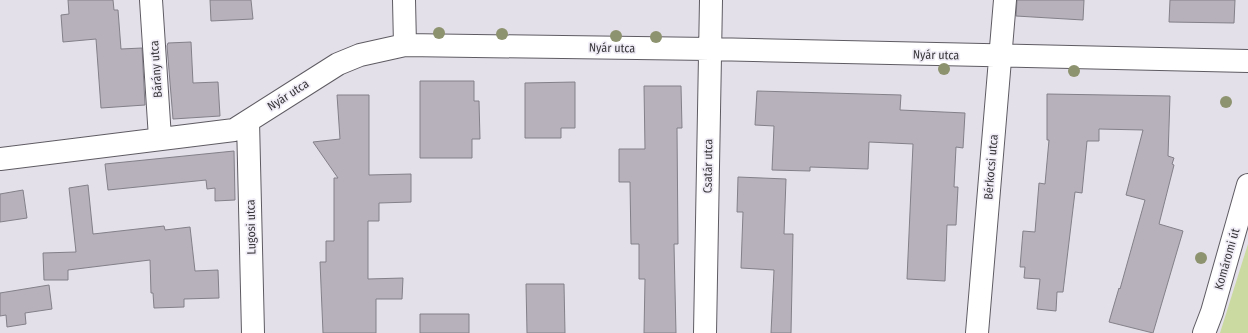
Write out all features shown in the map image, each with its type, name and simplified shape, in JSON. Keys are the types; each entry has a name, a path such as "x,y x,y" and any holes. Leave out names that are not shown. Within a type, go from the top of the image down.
{"street":[{"name":"Bárány utca","path":"151,0 160,138"},
{"path":"404,0 405,45"},
{"name":"Csatár utca","path":"705,333 711,0"},
{"name":"Bérkocsi utca","path":"977,333 1005,0"},
{"name":"Nyár utca","path":"0,159 234,130 338,64 360,55 405,45 710,49 1248,61"},
{"name":"Lugosi utca","path":"248,121 253,333"},
{"name":"Komáromi út","path":"1204,333 1212,312 1248,184"}],"green space":[{"path":"1248,244 1248,333 1220,333"}],"building":[{"path":"68,0 113,0 114,10 118,10 121,49 142,48 145,105 101,108 96,39 63,42 61,15 69,14"},
{"path":"210,0 251,0 253,19 211,21"},
{"path":"1017,0 1084,0 1083,20 1016,16"},
{"path":"1170,0 1235,0 1234,23 1169,22"},
{"path":"191,42 193,83 218,82 220,116 173,119 167,46 168,43"},
{"path":"420,81 474,81 474,101 479,101 480,139 472,139 472,158 420,158"},
{"path":"575,82 575,128 561,128 561,138 525,138 525,83"},
{"path":"644,86 681,86 682,128 677,128 678,244 674,244 676,333 644,333 645,279 639,279 639,244 631,244 630,182 619,182 619,149 645,149"},
{"path":"757,91 901,95 900,110 965,113 963,148 956,147 954,187 958,187 956,225 947,225 945,281 907,279 913,144 869,142 868,169 810,167 810,171 772,170 774,126 755,125"},
{"path":"1047,94 1170,96 1168,156 1174,158 1172,164 1174,165 1159,224 1183,231 1153,333 1109,322 1119,288 1120,289 1145,200 1126,195 1143,130 1099,129 1099,141 1087,141 1082,193 1075,192 1063,292 1057,292 1056,311 1037,309 1040,279 1024,278 1025,267 1020,267 1023,231 1035,232 1039,183 1045,184 1049,140 1047,140"},
{"path":"337,95 369,95 369,175 411,174 411,202 379,203 379,221 368,221 368,279 403,278 402,299 376,299 376,333 323,333 320,262 326,262 326,241 334,241 334,178 338,178 313,142 340,139"},
{"path":"234,151 235,200 215,201 215,188 207,189 206,180 108,190 105,164"},
{"path":"738,177 786,179 784,234 793,234 791,333 771,333 774,270 741,268 743,212 737,212"},
{"path":"88,185 93,234 164,226 165,230 190,227 195,271 218,270 219,298 184,299 184,307 154,308 153,293 151,293 150,260 68,270 68,280 44,280 43,253 76,252 69,188"},
{"path":"23,190 27,218 0,222 0,194"},
{"path":"526,284 564,284 565,333 527,333"},
{"path":"49,285 52,309 25,313 26,324 7,327 6,315 0,316 0,293"},
{"path":"420,314 469,314 469,333 420,333"}]}
